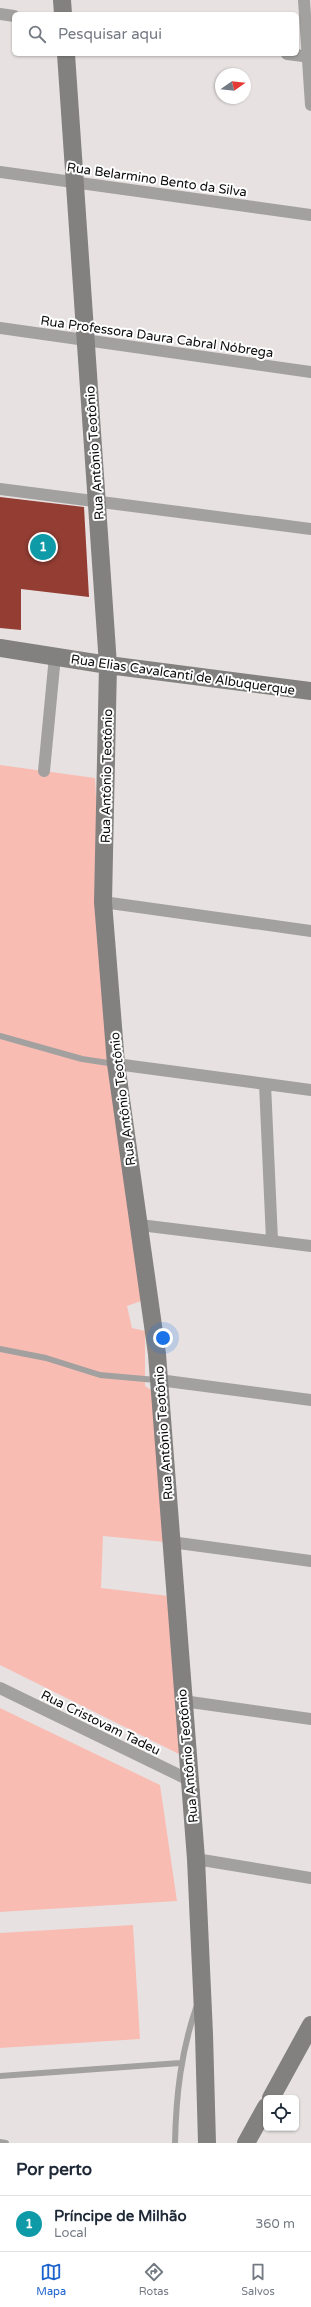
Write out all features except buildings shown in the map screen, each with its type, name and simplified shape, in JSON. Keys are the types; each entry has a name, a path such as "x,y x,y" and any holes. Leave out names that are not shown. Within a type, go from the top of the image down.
{"street":[{"path":"62,0 63,12"},
{"path":"304,0 311,105"},
{"path":"0,14 12,16"},
{"name":"Rua Antônio Teotônio","path":"66,56 108,665 104,902 116,1064 127,1152 140,1225 159,1380 196,1859 207,2143"},
{"path":"299,56 309,57"},
{"name":"Rua Belarmino Bento da Silva","path":"0,172 311,215"},
{"name":"Rua Professora Daura Cabral Nóbrega","path":"0,328 311,372"},
{"path":"0,489 97,500 311,529"},
{"name":"Rua Elias Cavalcanti de Albuquerque","path":"0,648 108,665 311,691"},
{"name":"Rua Elias Cavalcanti de Albuquerque","path":"44,771 55,656"},
{"path":"104,902 311,931"},
{"path":"116,1064 311,1090"},
{"path":"265,1084 272,1240"},
{"path":"140,1225 272,1240 311,1246"},
{"path":"159,1380 311,1400"},
{"path":"171,1542 311,1561"},
{"name":"Rua Cristovam Tadeu","path":"0,1688 189,1780"},
{"path":"183,1701 311,1719"},
{"path":"196,1859 311,1878"},
{"path":"273,2095 311,2025"},
{"path":"246,2143 263,2112"}],"lane":[{"path":"0,1036 75,1057 116,1064"},
{"path":"0,1349 46,1358 100,1376 159,1380"},
{"path":"175,2143 180,2063 186,2036 202,1989"},
{"path":"0,2076 180,2063"},
{"path":"0,2142 6,2143"}],"shaded area":[{"path":"0,765 95,778 107,1018 147,1299 127,1306 132,1328 145,1331 145,1386 156,1393 165,1542 103,1536 101,1588 169,1596 181,1755 0,1665"},
{"path":"0,1708 160,1785 177,1901 0,1912"},
{"path":"133,1925 140,2039 0,2048 0,1933"}],"place":[{"name":"Príncipe de Milhão","path":"43,547"}]}
